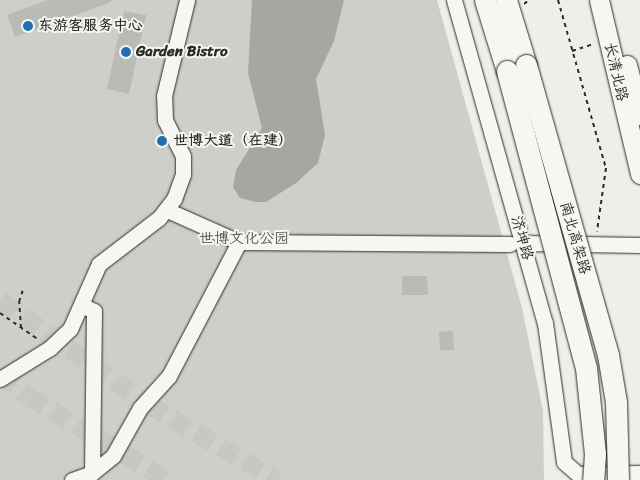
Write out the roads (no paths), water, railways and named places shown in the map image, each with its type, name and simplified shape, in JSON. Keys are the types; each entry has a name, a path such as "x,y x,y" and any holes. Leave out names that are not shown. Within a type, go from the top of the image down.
{"highway":[{"name":"南北高架路","path":"485,0 586,368 595,454 585,477"},
{"name":"南北高架路","path":"515,2 608,355 616,402 618,480"}],"main road":[{"name":"长清北路","path":"599,0 640,174"},
{"name":"长清北路","path":"611,0 640,115"}],"street":[{"path":"0,379 50,348 70,329 99,264 167,210 183,174 184,156 165,120 164,96 187,0"},
{"name":"济坤路","path":"454,0 516,243 553,360 564,462 585,477"},
{"path":"167,210 239,242 640,244"},
{"path":"72,480 92,473 113,456 140,408 169,376 239,242"},
{"path":"82,305 94,311 92,473"},
{"path":"585,477 640,473"}],"tunnel":[{"path":"0,300 148,404 277,480"},
{"path":"0,373 28,396 168,480"}],"place":[{"name":"东游客服务中心","path":"28,26"},
{"name":"Garden Bistro","path":"126,52"},
{"name":"世博大道（在建）","path":"162,141"}],"park label":[{"name":"世博文化公园","path":"244,239"}]}
